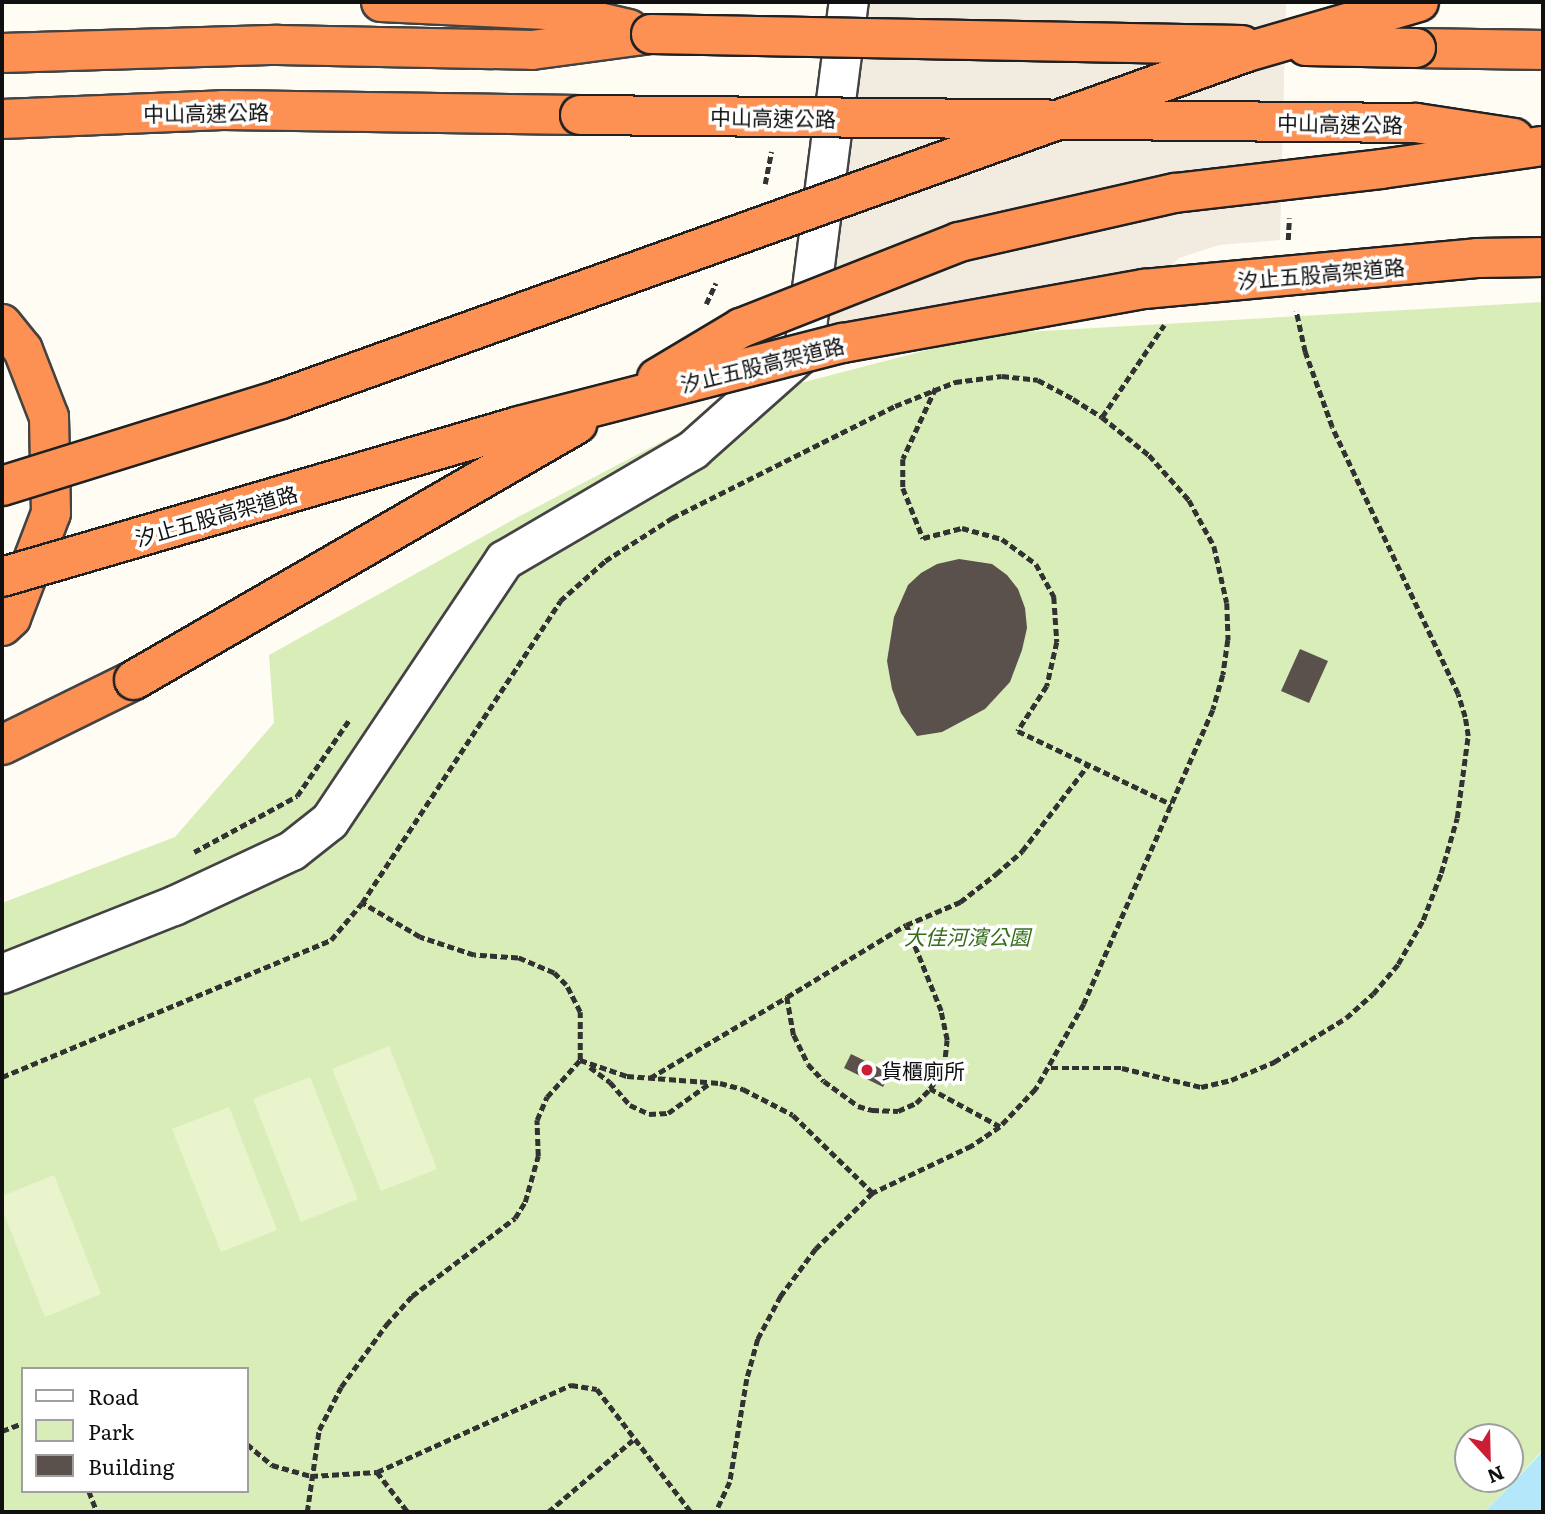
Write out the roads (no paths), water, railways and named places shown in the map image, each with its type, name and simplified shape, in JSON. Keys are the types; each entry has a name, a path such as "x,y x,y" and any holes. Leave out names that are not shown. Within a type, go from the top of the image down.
{"highway":[{"path":"381,2 547,10 652,34"},
{"path":"2,486 281,399 1247,52 1419,2"},
{"path":"2,53 278,46 532,50 652,34 1543,50"},
{"name":"中山高速公路","path":"2,119 223,110 1416,123 1543,144"},
{"path":"2,745 134,680 741,328 959,242 1175,193 1381,169 1543,144"},
{"name":"汐止五股高架道路","path":"2,577 520,426 843,343 1144,289 1477,258 1543,257"},
{"path":"2,324 23,350 49,417 51,513 11,618 2,626"}],"lane":[{"path":"2,974 174,906 292,851 330,821 505,561 694,450 804,352 849,2"}],"water":[{"path":"1543,1451 1543,1512 1485,1512 1503,1493 1524,1493 1524,1471"}],"place":[{"name":"貨櫃廁所","path":"867,1070"}],"park label":[{"name":"大佳河濱公園","path":"967,936"}]}
